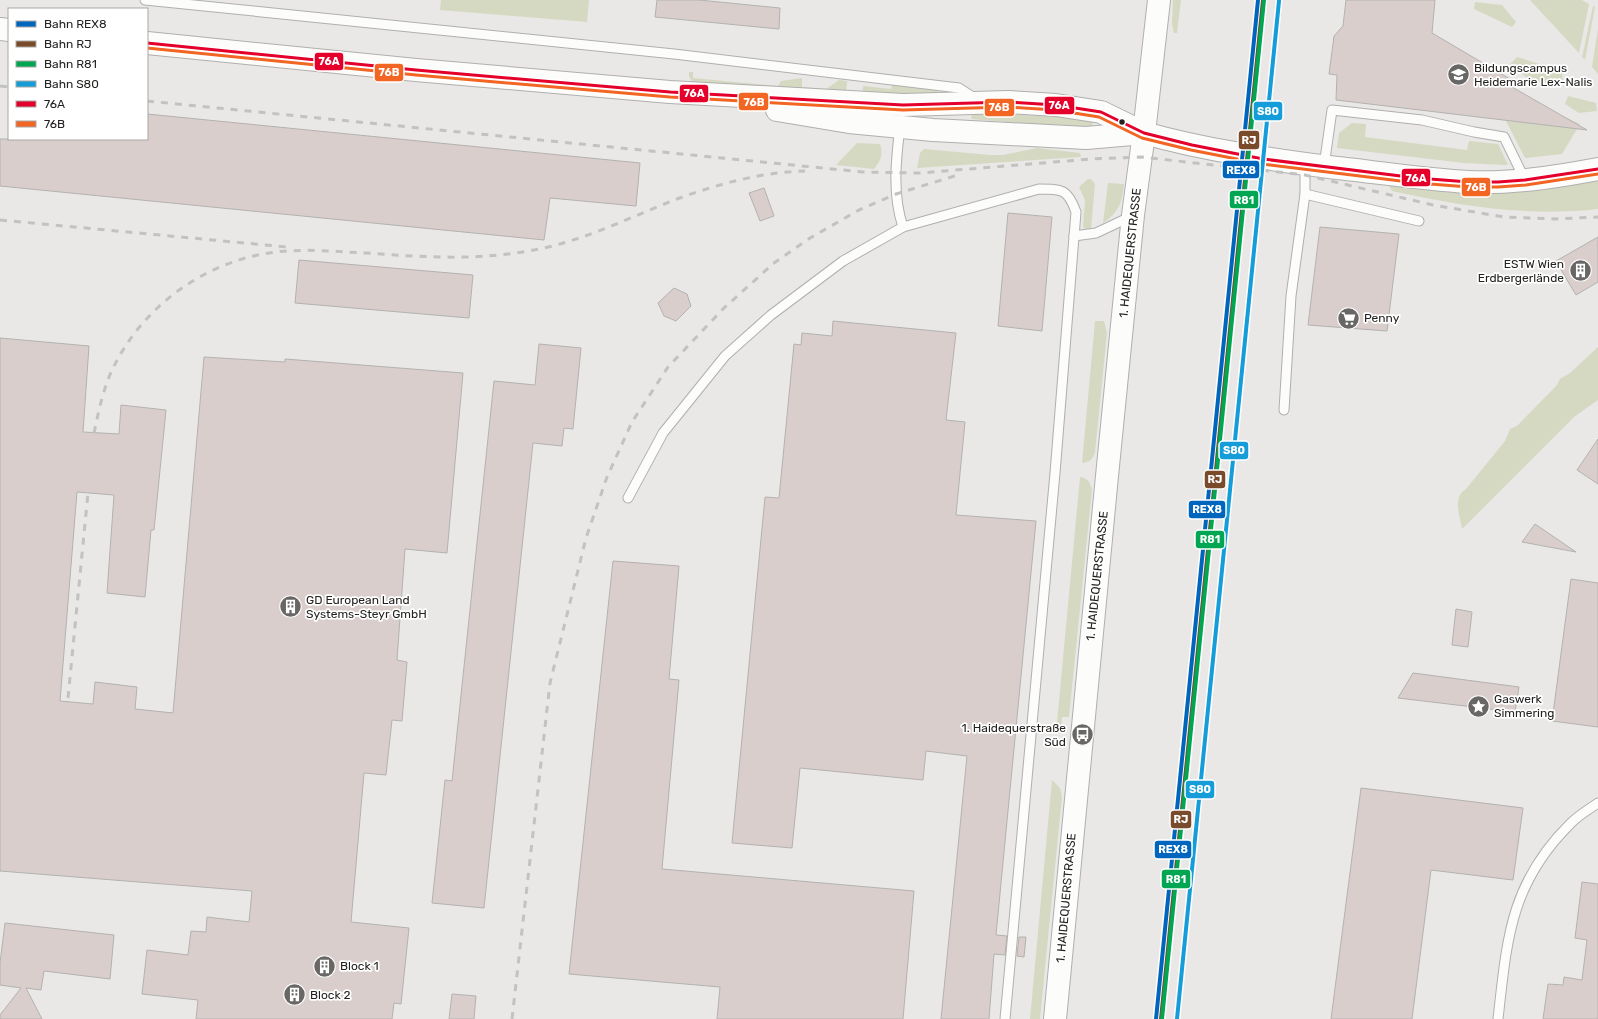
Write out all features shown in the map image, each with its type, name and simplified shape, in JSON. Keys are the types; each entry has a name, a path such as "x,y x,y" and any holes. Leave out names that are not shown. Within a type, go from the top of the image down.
{"main road":[{"name":"1. HAIDEQUERSTRASSE","path":"1055,1019 1133,215 1159,0"},
{"path":"148,43 408,69 670,92 903,105 981,102 1056,105 1102,112 1144,133 1192,145 1263,159 1461,181 1525,180 1594,168"},
{"path":"670,92 849,122 900,127 1086,138 1144,133"}],"lane":[{"path":"145,0 674,54 959,88 981,102"},
{"path":"903,105 895,173 898,207 903,227"},
{"path":"1284,410 1291,296 1305,194 1332,110 1422,120 1474,132 1504,136 1525,180"},
{"path":"628,498 663,432 725,356 771,315 843,262 903,227 1039,189 1059,189 1071,198 1076,212 1055,480 1005,1019"},
{"path":"1305,194 1419,221"},
{"path":"1074,236 1096,233 1133,215"},
{"path":"1498,1019 1506,951 1512,919 1523,889 1543,853 1572,822 1598,803"}],"green space":[{"path":"441,0 589,0 587,22 440,10"},
{"path":"1173,0 1181,0 1177,33 1174,33 1172,24"},
{"path":"1530,0 1582,0 1589,4 1579,53"},
{"path":"1475,2 1502,5 1516,22 1512,27 1474,9"},
{"path":"1593,6 1595,7 1585,60 1582,57"},
{"path":"1598,28 1598,74 1592,67"},
{"path":"1517,57 1562,71 1563,83 1532,82 1510,64"},
{"path":"689,72 693,72 693,78 778,86 781,81 802,78 802,87 826,89 839,80 847,81 846,95 692,82"},
{"path":"892,84 938,88 937,94 862,95 863,86 891,89"},
{"path":"1568,96 1596,103 1597,111 1579,113 1565,104"},
{"path":"972,113 1093,118 1092,129 971,119"},
{"path":"1567,118 1580,124 1562,154 1525,158 1505,119 1562,127"},
{"path":"1352,123 1366,124 1365,137 1467,150 1469,141 1498,144 1508,165 1464,163 1337,148 1339,133"},
{"path":"857,143 880,144 882,151 881,158 874,169 836,165"},
{"path":"1037,148 1080,153 1081,157 917,168 920,153 924,149 1003,155"},
{"path":"1088,179 1091,179 1095,184 1091,229 1088,231 1083,227 1085,200 1079,187"},
{"path":"1598,180 1598,209 1546,212 1494,209 1443,201 1392,191 1389,186 1524,190 1546,189"},
{"path":"1108,183 1124,184 1119,206 1113,215 1103,223"},
{"path":"1095,321 1104,321 1107,333 1095,452 1091,460 1082,463"},
{"path":"1598,347 1598,400 1574,417 1462,529 1458,502 1462,492 1505,441 1510,429 1517,426 1557,385 1560,379 1570,373"},
{"path":"1080,477 1089,481 1092,490 1069,717 1062,717 1061,733 1056,733"},
{"path":"1052,780 1060,788 1062,797 1040,1019 1030,1019"}],"building":[{"path":"657,0 699,0 780,8 779,29 655,17"},
{"name":"Bildungscampus Heidemarie Lex-Nalis","path":"1346,0 1435,0 1432,33 1515,82 1512,87 1587,130 1336,100 1337,75 1329,74 1334,36 1343,26"},
{"path":"148,114 640,163 636,206 550,198 544,240 0,186 0,139 148,140"},
{"path":"764,188 774,216 760,221 749,193"},
{"path":"1008,213 1052,217 1042,331 998,326"},
{"path":"1320,227 1399,234 1387,331 1308,325"},
{"name":"ESTW Wien Erdbergerlände","path":"1598,237 1598,282 1576,295 1556,261"},
{"path":"299,260 473,275 469,318 295,303"},
{"path":"674,288 687,294 691,306 676,321 664,316 658,303"},
{"path":"833,321 956,333 946,420 965,422 956,515 1036,521 996,935 1007,936 1005,955 994,954 989,1019 941,1019 967,756 926,751 923,780 800,768 792,848 732,843 765,497 779,498 794,344 801,345 802,333 832,336"},
{"name":"GD European Land Systems-Steyr GmbH","path":"0,338 89,346 83,432 119,434 121,405 166,410 154,530 151,530 145,597 107,593 114,495 77,492 60,701 93,704 95,682 137,687 135,709 173,713 204,357 285,362 285,359 463,373 447,553 405,549 397,660 407,662 402,721 392,720 386,775 364,773 351,922 409,928 401,1004 394,1003 392,1019 196,1019 198,1000 142,994 147,950 188,955 191,931 206,932 207,917 249,922 252,891 0,871"},
{"path":"539,344 581,348 573,429 564,428 562,446 533,443 484,908 432,903 445,780 452,781 494,381 535,385"},
{"path":"1598,439 1598,484 1577,470"},
{"path":"1535,524 1576,552 1522,542"},
{"path":"613,561 679,566 669,679 679,680 662,869 914,891 903,1019 717,1019 720,987 569,974"},
{"path":"1571,579 1598,583 1598,727 1552,721"},
{"path":"1456,609 1472,612 1468,647 1452,645"},
{"path":"1413,673 1519,687 1515,712 1398,698"},
{"path":"1361,788 1523,808 1513,880 1431,870 1412,1019 1331,1019"},
{"path":"1582,882 1598,884 1598,1019 1543,1019 1548,984 1563,985 1564,977 1582,980 1587,940 1575,938"},
{"path":"5,923 114,935 110,979 44,971 41,990 26,988 42,1019 0,1019 0,1015 21,988 0,985 0,963"},
{"path":"1019,937 1026,937 1024,957 1017,956"},
{"path":"452,994 476,996 474,1019 449,1019"}],"railway":[{"path":"0,86 8,87"},
{"path":"148,101 863,172 920,173 1091,159 1141,157 1305,175 1433,205 1504,217 1555,219 1598,217"},
{"path":"94,433 102,398 109,377 122,351 139,328 159,307 181,289 205,274 232,262 259,255 298,250 450,257 492,256 534,250 589,235 708,188 756,176 805,171"},
{"path":"512,1019 550,683 586,538 607,477 632,422 668,367 724,308 774,263 810,238 859,210 896,194 961,174"},
{"path":"0,220 287,247"},
{"path":"68,698 88,493"}],"rail line":[{"name":"REX8","path":"1156,1019 1258,0"},
{"name":"RJ","path":"1161,1019 1263,0"},
{"name":"R81","path":"1162,1019 1264,0"},
{"name":"S80","path":"1177,1019 1279,1"}],"transit line":[{"name":"76A","path":"148,43 416,70 670,92 903,105 1008,102 1056,105 1101,112 1144,133 1192,145 1263,159 1417,178 1469,182 1498,182 1525,180 1598,169"},
{"name":"76B","path":"148,48 416,75 670,97 903,110 1008,107 1055,110 1099,117 1142,138 1191,150 1262,164 1417,183 1469,187 1498,187 1526,185 1598,174"}],"place":[{"name":"Bildungscampus Heidemarie Lex-Nalis","path":"1459,75"},
{"name":"ESTW Wien Erdbergerlände","path":"1580,271"},
{"name":"Penny","path":"1349,318"},
{"name":"GD European Land Systems-Steyr GmbH","path":"291,607"},
{"name":"Gaswerk Simmering","path":"1479,706"},
{"name":"1. Haidequerstraße Süd","path":"1082,735"},
{"name":"Block 1","path":"324,966"},
{"name":"Block 2","path":"294,995"}]}
